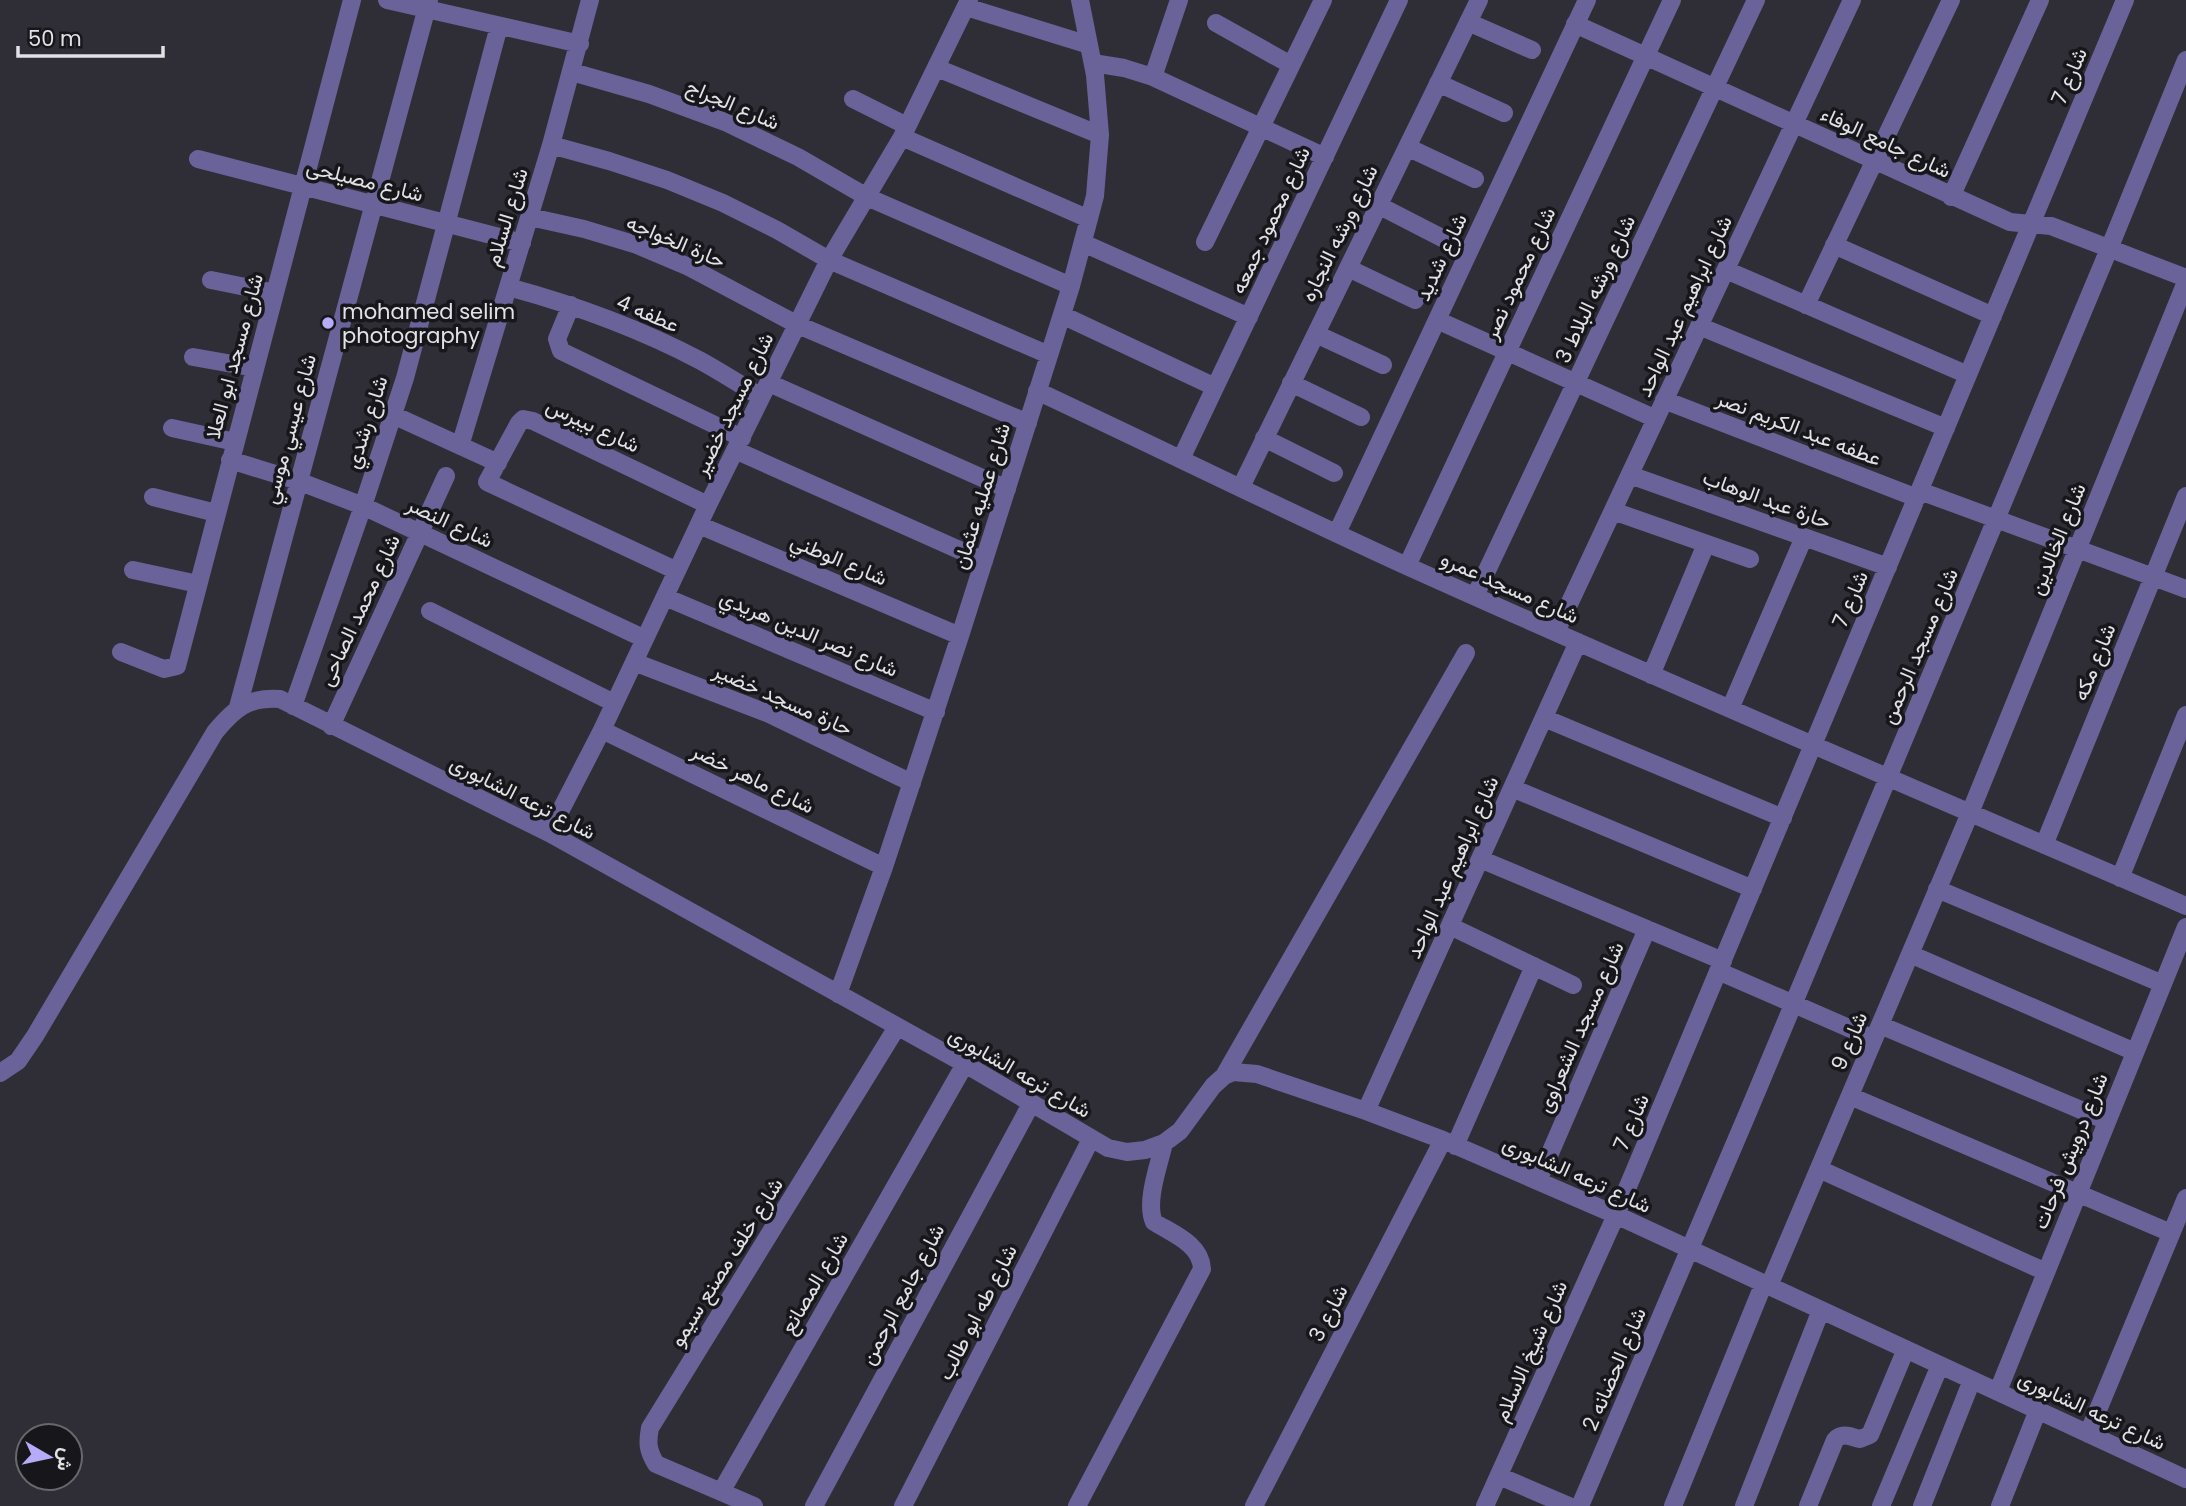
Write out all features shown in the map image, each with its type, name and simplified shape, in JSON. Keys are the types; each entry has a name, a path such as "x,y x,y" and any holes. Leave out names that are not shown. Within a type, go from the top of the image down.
{"street":[{"name":"شارع مسجد ابو العلا","path":"121,652 164,670 177,666 352,0"},
{"path":"387,0 428,4 499,26 580,44"},
{"name":"شارع السلام","path":"460,446 551,145 590,0"},
{"name":"شارع عمليه عثمان","path":"838,994 936,712 1071,286 1095,196 1100,135 1091,54 1080,0"},
{"path":"1153,77 1179,0"},
{"path":"1205,242 1323,0"},
{"name":"شارع محمود جمعه","path":"1181,459 1399,0"},
{"name":"شارع ورشه النجاره","path":"1241,487 1479,0"},
{"name":"شارع شديد","path":"1337,533 1587,0"},
{"name":"شارع محمود نصر","path":"1407,566 1672,0"},
{"name":"شارع ورشه البلاط 3","path":"1475,596 1756,0"},
{"name":"شارع ابراهيم عبد الواحد","path":"1556,632 1852,0"},
{"path":"1806,304 1951,0"},
{"path":"1951,197 2040,0"},
{"name":"شارع 7","path":"1616,1215 2125,0"},
{"name":"شارع عيسي موسي","path":"238,707 428,4"},
{"path":"968,4 1124,68 1153,77 1325,157"},
{"name":"شارع مسجد خضير","path":"549,834 829,260 905,131 968,4"},
{"path":"1468,22 1532,50"},
{"path":"1216,23 1291,65"},
{"name":"شارع جامع الوفاء","path":"1575,24 2010,222 2051,226 2186,280"},
{"name":"شارع رشدي","path":"293,706 405,378 499,26"},
{"name":"شارع مسجد الرحمن","path":"1690,1249 2186,60"},
{"path":"937,68 1100,135"},
{"name":"شارع الجراج","path":"572,72 649,94 725,122 798,157 867,197 1071,286"},
{"path":"1438,83 1504,113"},
{"path":"853,99 905,131 1089,219"},
{"path":"551,145 667,180 777,230 829,260 1049,355"},
{"path":"1407,147 1475,179"},
{"name":"شارع مصيلحى","path":"198,159 522,243"},
{"path":"1378,205 1446,240"},
{"name":"حارة الخواجه","path":"530,217 584,229 689,267 798,325 1028,423"},
{"path":"1083,243 1249,317"},
{"path":"1834,245 1993,316"},
{"path":"1348,268 1415,300"},
{"path":"1726,270 1968,375"},
{"path":"211,280 275,293"},
{"name":"شارع الخالدين","path":"1970,813 2186,280"},
{"name":"عطفه 4","path":"508,287 571,306 637,331 765,390 1007,489"},
{"path":"571,306 557,340 561,351 739,444 984,561"},
{"path":"1062,315 1215,387"},
{"path":"1437,320 1656,419"},
{"path":"1699,326 1946,428"},
{"path":"1316,334 1383,365"},
{"path":"193,357 255,368"},
{"path":"1291,383 1361,417"},
{"name":"شارع مسجد عمرو","path":"1037,391 1407,566 1651,675 2186,906"},
{"name":"عطفه عبد الكريم نصر","path":"1664,400 2186,589"},
{"path":"393,415 498,463"},
{"name":"شارع بيبرس","path":"677,571 487,482 519,423 523,419 529,419 708,505"},
{"path":"173,428 233,451"},
{"path":"1264,438 1334,473"},
{"name":"شارع النصر","path":"233,451 298,481 363,506 645,639"},
{"name":"حارة عبد الوهاب","path":"1630,475 1888,567"},
{"name":"شارع محمد الصاحى","path":"331,726 446,476"},
{"name":"شارع مكه","path":"2045,845 2186,496"},
{"path":"153,497 216,513"},
{"path":"1613,511 1750,559"},
{"name":"شارع الوطني","path":"699,525 960,636"},
{"path":"1730,709 1804,537"},
{"path":"1651,675 1706,544"},
{"path":"133,570 198,584"},
{"name":"شارع نصر الدين هريدي","path":"665,597 936,712"},
{"path":"430,611 614,703"},
{"name":"شارع ابراهيم عبد الواحد","path":"1366,1111 1578,642"},
{"path":"1077,1506 1202,1269 1202,1259 1197,1250 1154,1222 1151,1215 1151,1199 1164,1143 1180,1130 1213,1086 1224,1076 1466,653"},
{"name":"حارة مسجد خضير","path":"634,662 766,713 912,783"},
{"name":"شارع ترعه الشابورى","path":"238,707 264,698 280,699 549,834 965,1064 1108,1148 1126,1152 1145,1150 1164,1143"},
{"path":"0,1073 18,1061 35,1036 215,732 238,707"},
{"path":"2120,878 2186,715"},
{"path":"1544,719 1783,818"},
{"name":"شارع ماهر خضر","path":"602,730 884,867"},
{"path":"1513,788 1753,889"},
{"name":"شارع 9","path":"1673,1506 1970,813"},
{"path":"1480,859 1647,929 1793,1004 1877,1032 2107,1121"},
{"path":"1937,889 2162,984"},
{"path":"1450,926 1573,985"},
{"name":"شارع درويش فرحات","path":"1998,1391 2162,984 2180,961 2186,928"},
{"name":"شارع مسجد الشعراوى","path":"1538,1181 1647,929"},
{"path":"1910,954 2135,1052"},
{"name":"شارع 3","path":"1254,1506 1449,1143 1534,967"},
{"name":"شارع خلف مصنع سيمو","path":"721,1492 656,1464 647,1442 650,1428 897,1027"},
{"name":"شارع المصانع","path":"721,1492 965,1064"},
{"name":"شارع ترعه الشابورى","path":"1224,1076 1233,1072 1257,1074 1449,1143 1616,1215 2185,1477"},
{"path":"1850,1096 2171,1233"},
{"name":"شارع جامع الرحمن","path":"814,1506 1031,1104"},
{"name":"شارع طه ابو طالب","path":"903,1506 1091,1139"},
{"path":"1819,1169 2046,1272"},
{"path":"2088,1434 2186,1198"},
{"name":"شارع شيخ الاسلام","path":"1485,1506 1616,1215"},
{"name":"شارع الحضانه 2","path":"1580,1506 1690,1249"},
{"path":"1744,1506 1821,1310"},
{"path":"1808,1506 1835,1440 1845,1435 1860,1439 1870,1435 1906,1349"},
{"path":"1881,1506 1940,1365"},
{"path":"1922,1506 1972,1380"},
{"path":"2000,1506 2038,1410"},
{"path":"1499,1476 1569,1506"},
{"path":"721,1492 754,1506"}],"place":[{"name":"mohamed selim photography","path":"328,323"}]}
